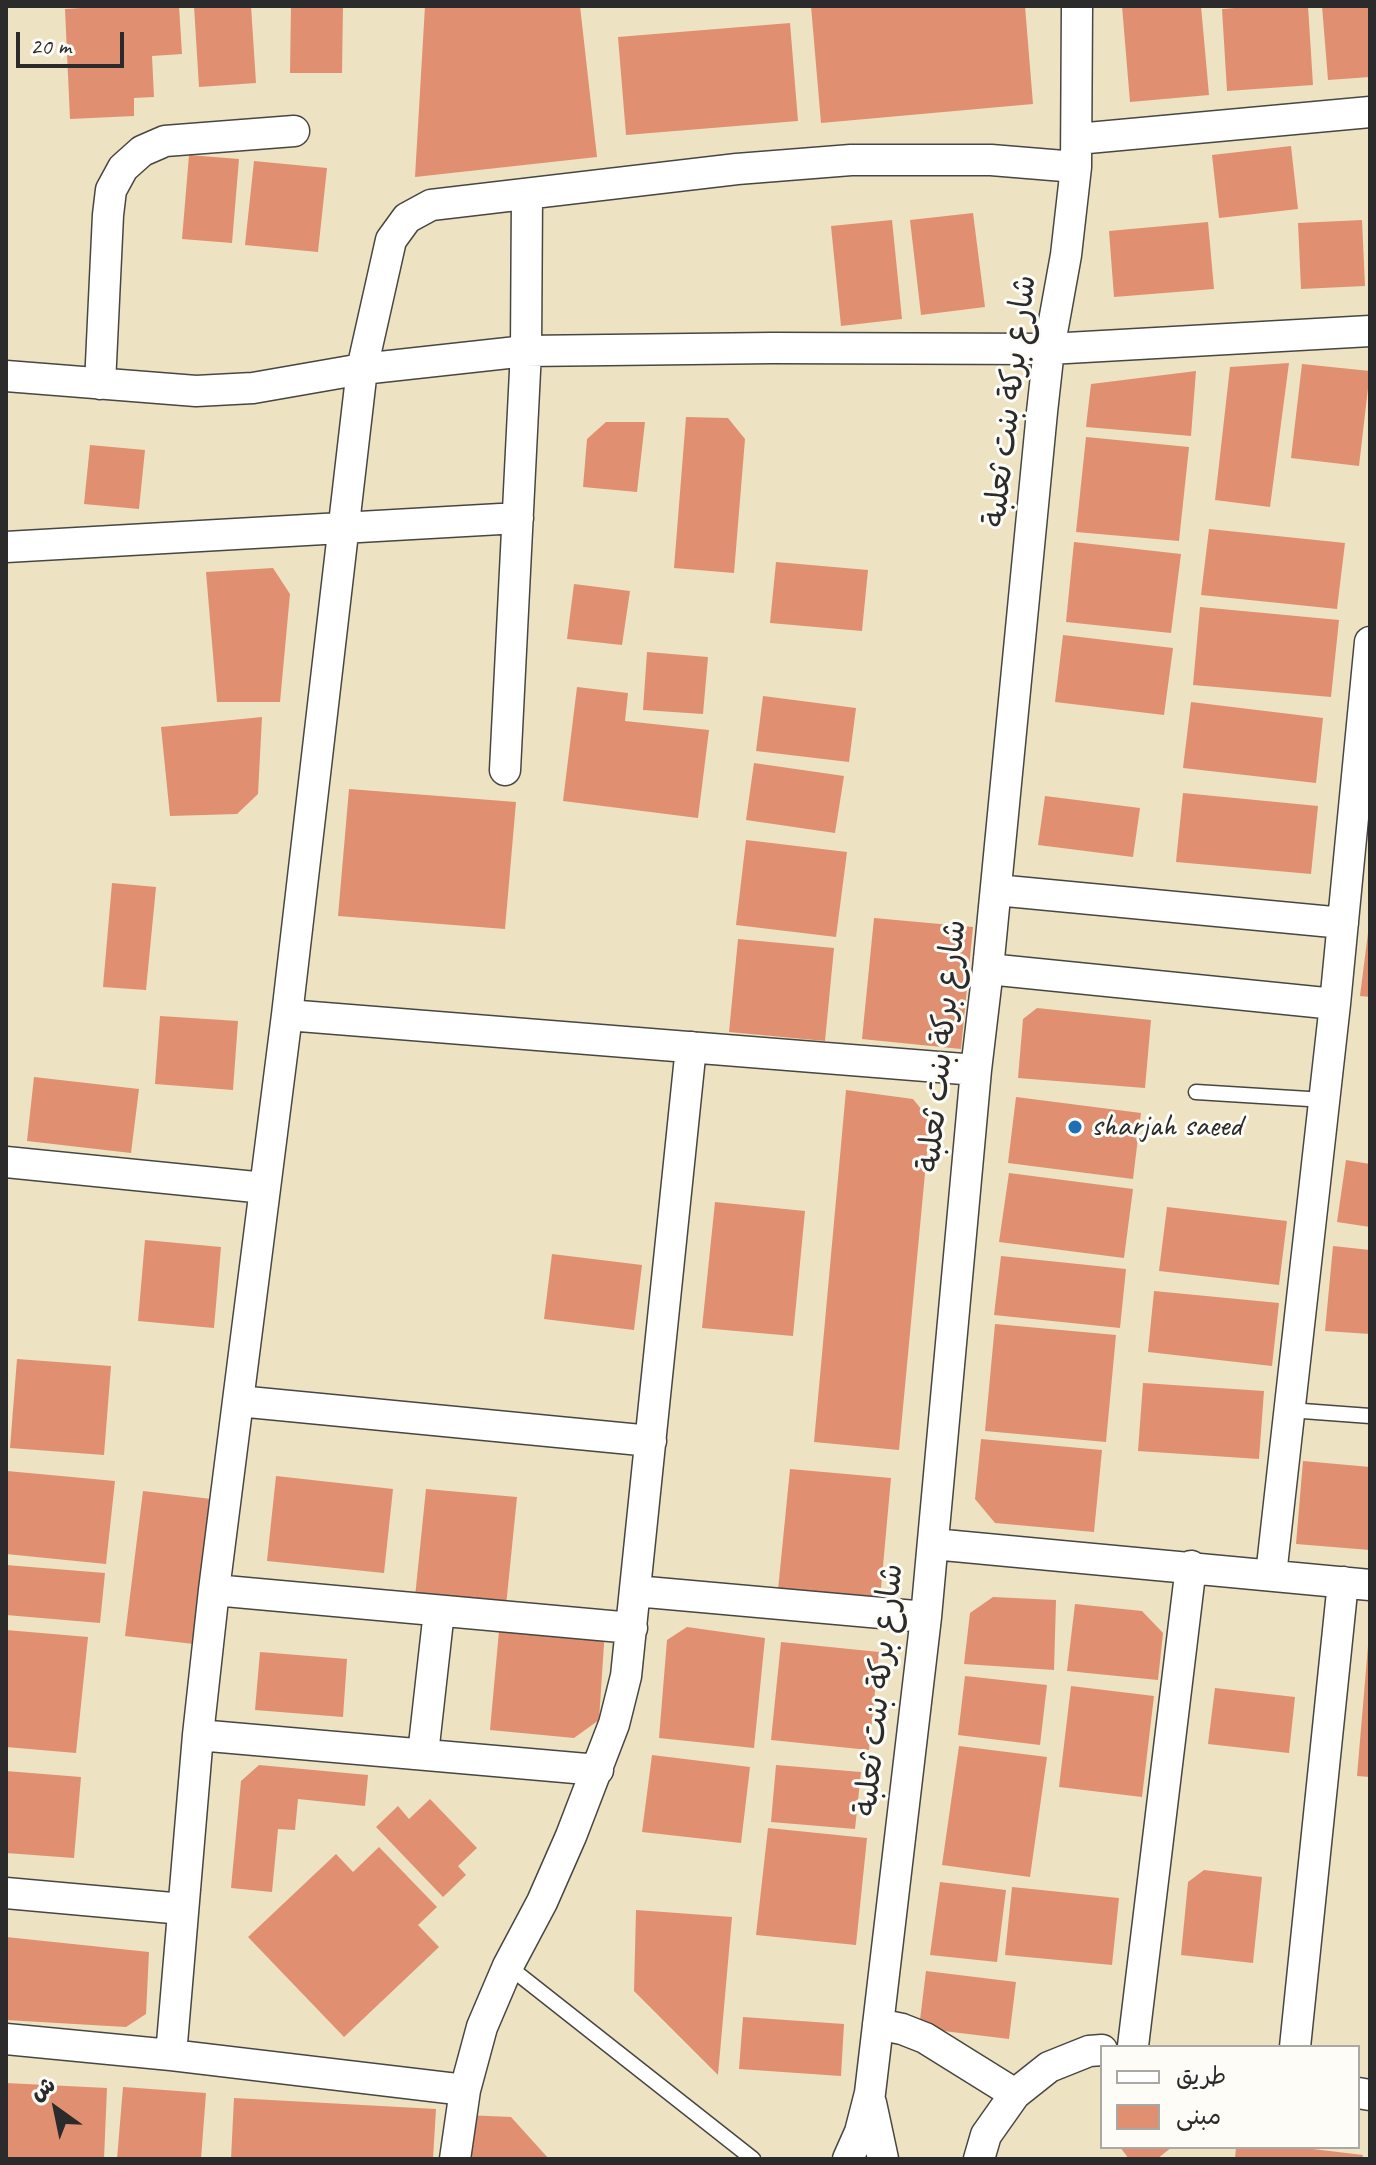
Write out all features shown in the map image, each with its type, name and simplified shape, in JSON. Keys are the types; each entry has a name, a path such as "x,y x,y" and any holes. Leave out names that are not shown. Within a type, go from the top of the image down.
{"street":[{"name":"شارع بركة بنت ثعلبة","path":"848,2159 860,2132 870,2093 926,1617 976,1070 1049,349 1066,255 1076,153 1077,6"},
{"path":"171,2055 198,1735 214,1590 287,1015 362,369 391,240 407,218 431,205 827,161 991,160 1076,153 1370,112"},
{"path":"100,384 108,215 111,190 123,168 142,151 165,141 294,131"},
{"path":"505,770 526,351 527,194"},
{"path":"6,376 196,391 253,388 362,369 526,351 1049,349 1370,331"},
{"path":"6,547 518,518"},
{"path":"1271,1575 1325,1100 1370,642"},
{"path":"996,890 1343,923"},
{"path":"988,969 1335,1004"},
{"path":"287,1015 976,1070"},
{"path":"455,2159 465,2090 482,2027 508,1966 542,1902 598,1770 626,1676 691,1047"},
{"path":"6,1162 265,1188"},
{"path":"238,1401 651,1441"},
{"path":"933,1544 1356,1584 1295,2045"},
{"path":"1132,2045 1191,1566"},
{"path":"214,1590 632,1628"},
{"path":"635,1591 926,1617"},
{"path":"423,1754 439,1611"},
{"path":"198,1735 598,1770"},
{"path":"6,1893 183,1909"},
{"path":"878,2024 925,2038 1015,2094"},
{"path":"6,2039 465,2090"},
{"path":"979,2159 986,2135 1015,2094 1049,2067 1089,2051 1100,2050"},
{"name":"شارع بركة بنت ثعلبة","path":"870,2093 883,2159"}],"lane":[{"path":"1196,1092 1325,1100"},
{"path":"1289,1410 1370,1416"},
{"path":"508,1966 753,2159"}],"building":[{"path":"179,6 182,54 152,56 154,97 134,98 134,116 70,119 65,9"},
{"path":"194,6 251,6 256,83 199,87"},
{"path":"291,6 343,6 342,73 290,73"},
{"path":"425,6 580,6 597,157 415,177"},
{"path":"811,6 1025,6 1033,104 821,123"},
{"path":"1122,6 1201,6 1209,95 1130,102"},
{"path":"1308,6 1313,85 1227,91 1222,9"},
{"path":"1322,6 1370,6 1370,77 1328,80"},
{"path":"790,23 798,121 626,135 618,37"},
{"path":"1291,146 1298,209 1219,218 1212,155"},
{"path":"189,155 239,159 232,243 182,239"},
{"path":"254,161 327,168 318,252 245,245"},
{"path":"973,213 985,307 921,315 910,220"},
{"path":"892,220 902,319 841,326 831,226"},
{"path":"1362,220 1365,286 1301,289 1298,223"},
{"path":"1208,222 1214,289 1114,297 1109,231"},
{"path":"1289,363 1270,507 1215,500 1230,367"},
{"path":"1302,364 1370,371 1359,466 1291,458"},
{"path":"1196,371 1191,436 1086,427 1091,384"},
{"path":"686,417 728,418 745,439 734,573 674,568"},
{"path":"606,422 645,422 637,492 583,487 587,439"},
{"path":"1086,437 1189,447 1179,541 1076,532"},
{"path":"90,445 145,450 139,509 84,504"},
{"path":"1209,529 1345,543 1337,609 1201,595"},
{"path":"1074,542 1181,554 1171,633 1066,622"},
{"path":"776,562 868,570 862,631 770,623"},
{"path":"273,568 290,594 280,702 217,702 206,572"},
{"path":"574,584 630,591 622,645 567,639"},
{"path":"1200,607 1339,620 1331,697 1193,685"},
{"path":"1063,635 1173,648 1164,715 1055,702"},
{"path":"647,652 708,657 703,714 643,710"},
{"path":"577,687 628,693 625,721 709,730 698,818 563,801"},
{"path":"763,696 856,708 849,762 756,751"},
{"path":"1191,702 1323,718 1316,783 1183,768"},
{"path":"262,717 258,794 237,814 170,816 161,727"},
{"path":"754,763 844,776 835,833 746,820"},
{"path":"349,789 516,802 505,929 338,916"},
{"path":"1183,793 1318,806 1311,874 1176,862"},
{"path":"1045,796 1140,808 1133,857 1038,845"},
{"path":"746,840 847,852 836,937 736,925"},
{"path":"112,883 156,887 146,990 103,987"},
{"path":"874,918 973,927 961,1049 862,1039"},
{"path":"1370,933 1370,997 1360,996"},
{"path":"738,939 834,948 825,1041 729,1032"},
{"path":"1037,1008 1151,1020 1145,1088 1018,1078 1023,1019"},
{"path":"160,1016 238,1021 233,1090 155,1084"},
{"path":"34,1077 139,1089 131,1153 27,1141"},
{"path":"846,1090 913,1099 930,1120 899,1450 814,1442"},
{"path":"1016,1097 1141,1113 1133,1179 1008,1163"},
{"path":"1346,1160 1370,1164 1370,1227 1337,1222"},
{"path":"1009,1173 1133,1189 1124,1258 999,1242"},
{"path":"715,1202 805,1211 793,1336 702,1328"},
{"path":"1167,1207 1287,1221 1279,1285 1159,1271"},
{"path":"145,1240 221,1247 214,1328 138,1321"},
{"path":"1333,1246 1370,1250 1370,1334 1325,1331"},
{"path":"552,1254 642,1265 634,1330 544,1319"},
{"path":"1001,1256 1126,1269 1120,1328 994,1315"},
{"path":"1154,1291 1279,1303 1272,1366 1148,1352"},
{"path":"995,1324 1116,1335 1106,1442 985,1431"},
{"path":"17,1359 111,1366 104,1455 10,1448"},
{"path":"1143,1383 1264,1391 1259,1459 1138,1451"},
{"path":"981,1439 1102,1450 1094,1532 995,1523 975,1499"},
{"path":"1303,1461 1370,1467 1370,1550 1296,1544"},
{"path":"790,1469 891,1478 880,1599 778,1590"},
{"path":"7,1471 115,1481 106,1564 6,1554"},
{"path":"276,1476 393,1489 384,1573 267,1561"},
{"path":"426,1489 517,1497 506,1606 415,1597"},
{"path":"143,1491 220,1500 195,1621 205,1622 202,1645 125,1636"},
{"path":"6,1565 105,1573 100,1623 6,1615"},
{"path":"993,1597 1056,1600 1054,1670 964,1664 970,1613"},
{"path":"1075,1604 1142,1611 1163,1633 1158,1680 1067,1671"},
{"path":"500,1620 605,1629 599,1720 574,1738 490,1730"},
{"path":"687,1627 765,1638 754,1748 659,1738 667,1640"},
{"path":"6,1630 88,1637 76,1753 6,1747"},
{"path":"781,1642 879,1652 869,1750 771,1740"},
{"path":"1370,1646 1370,1777 1357,1776"},
{"path":"260,1652 347,1659 343,1717 255,1710"},
{"path":"965,1676 1047,1685 1040,1745 958,1735"},
{"path":"1071,1686 1154,1696 1142,1797 1059,1787"},
{"path":"1215,1688 1295,1697 1289,1753 1208,1744"},
{"path":"959,1746 1047,1757 1030,1877 942,1865"},
{"path":"652,1755 750,1767 741,1843 642,1832"},
{"path":"259,1765 368,1775 365,1806 298,1799 295,1830 278,1829 272,1892 231,1888 241,1781"},
{"path":"776,1765 861,1772 855,1829 771,1822"},
{"path":"6,1771 81,1777 74,1858 6,1853"},
{"path":"430,1799 477,1848 458,1866 466,1875 443,1897 376,1827 398,1806 409,1819"},
{"path":"768,1828 867,1838 856,1945 756,1935"},
{"path":"379,1847 437,1907 418,1925 439,1947 344,2037 248,1937 336,1854 353,1872"},
{"path":"1204,1870 1262,1877 1253,1963 1181,1955 1188,1882"},
{"path":"940,1882 1006,1890 997,1962 930,1955"},
{"path":"1012,1887 1119,1898 1112,1965 1005,1955"},
{"path":"636,1910 732,1917 718,2075 634,1991"},
{"path":"6,1937 149,1952 146,2014 126,2027 6,2020"},
{"path":"926,1971 1016,1982 1009,2039 919,2028"},
{"path":"743,2017 844,2024 841,2076 739,2069"},
{"path":"6,2083 107,2088 104,2159 6,2159"},
{"path":"123,2087 206,2093 201,2159 117,2159"},
{"path":"234,2098 436,2109 433,2159 231,2159"},
{"path":"465,2115 511,2117 549,2159 463,2159"},
{"path":"1122,2149 1170,2149 1157,2159 1129,2159"},
{"path":"1236,2149 1313,2149 1363,2155 1362,2159 1235,2159"}],"place":[{"name":"sharjah saeed","path":"1075,1127"}]}
